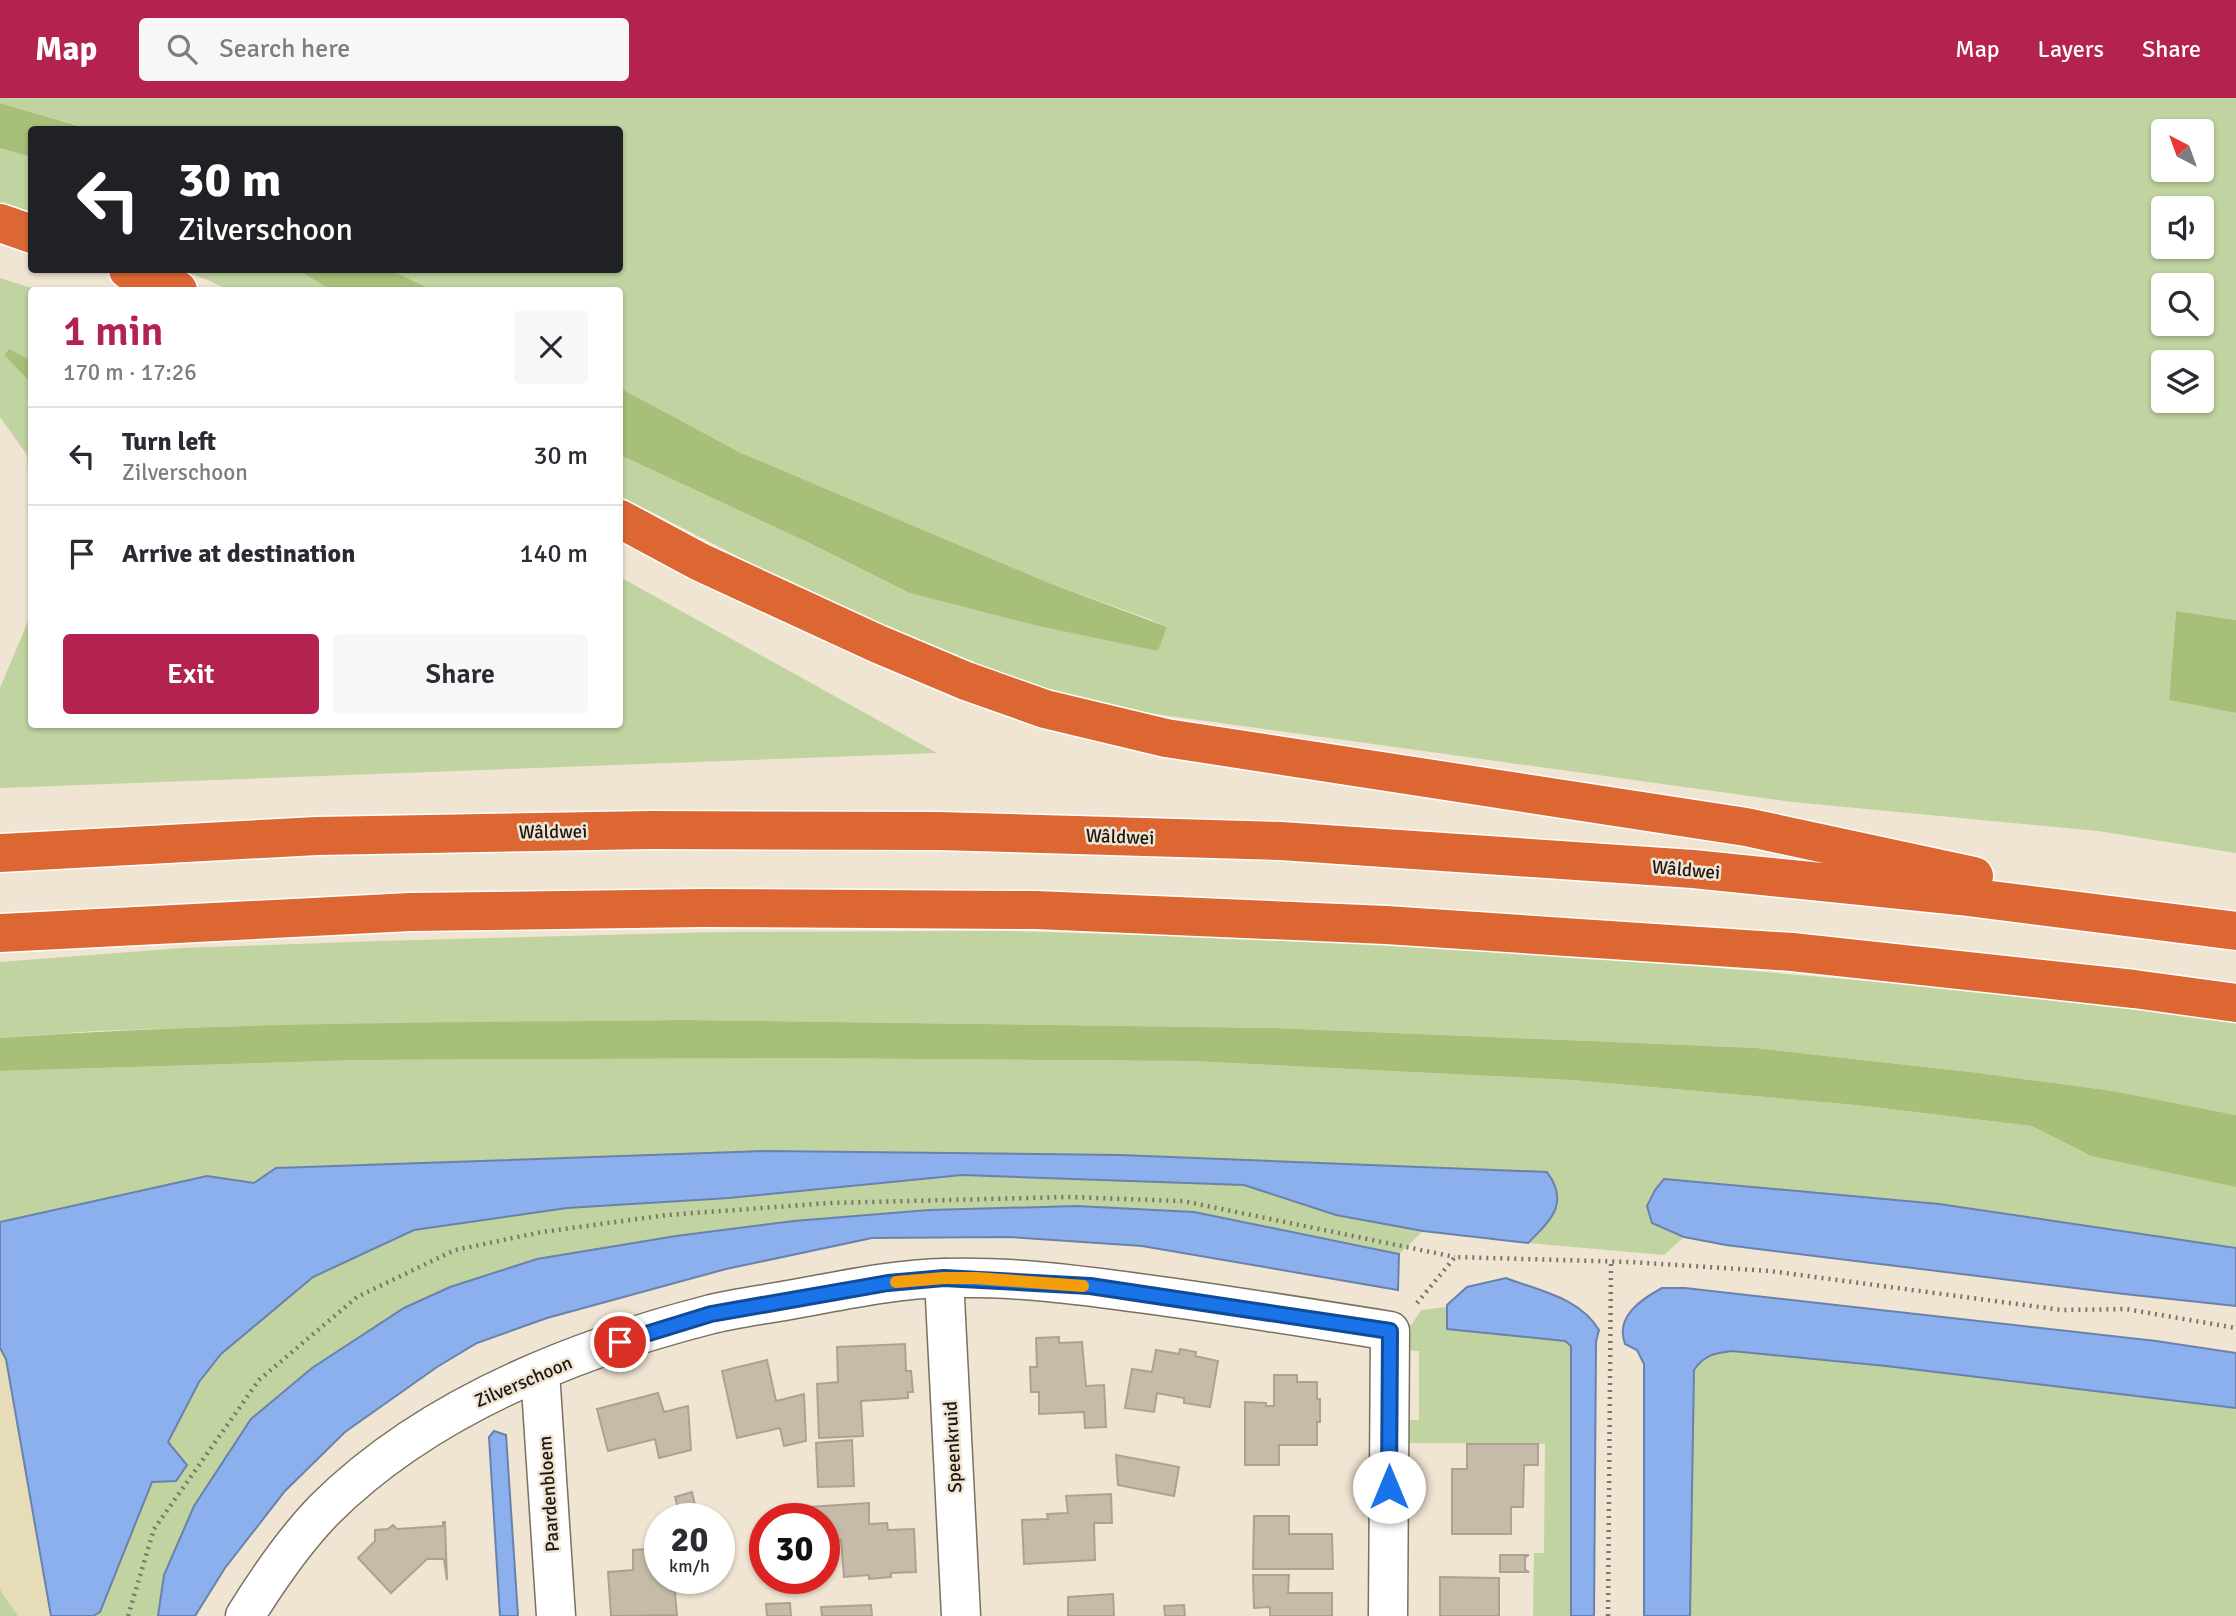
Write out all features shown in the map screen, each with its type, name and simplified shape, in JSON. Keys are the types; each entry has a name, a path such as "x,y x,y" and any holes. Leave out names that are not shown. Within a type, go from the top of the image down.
{"highway":[{"path":"0,223 28,233"},
{"path":"136,273 170,287"},
{"path":"623,521 700,562 878,644 966,681 1045,709 1166,738 1746,827 2219,928"},
{"name":"Wâldwei","path":"0,853 317,836 651,830 937,831 1281,841 1693,869 1960,896 2219,928"},
{"path":"0,933 410,912 703,908 1036,910 1387,925 1792,952 2121,987 2236,1003"}],"street":[{"name":"Zilverschoon","path":"245,1616 293,1546 325,1510 357,1481 421,1433 489,1393 540,1372 645,1333 711,1314 888,1283 944,1278 1090,1286 1390,1331"},
{"name":"Speenkruid","path":"944,1278 961,1616"},
{"path":"1388,1616 1390,1331"},
{"name":"Paardenbloem","path":"540,1372 556,1616"}],"path":[{"path":"1390,1331 1455,1257 1630,1262 1770,1271 2062,1310 2126,1309 2236,1328"},
{"path":"1608,1616 1611,1263"}],"green space":[{"path":"0,98 2236,98 2236,620 2176,611 2169,700 2236,713 2236,853 2098,831 1793,802 1076,703 882,630 623,498 623,456 910,593 1158,651 1167,627 1049,583 741,453 623,390 623,287 426,287 397,273 623,273 623,126 80,126 0,103"},
{"path":"0,103 79,126 28,126 28,156 0,148"},
{"path":"0,148 28,156 28,214 0,206"},
{"path":"188,273 303,273 326,287 222,287"},
{"path":"303,273 397,273 426,287 326,287"},
{"path":"0,278 28,287 28,358 9,349 4,355 28,380 28,476 27,455 0,417"},
{"path":"9,349 28,358 28,380 4,355"},
{"path":"623,390 741,453 1049,583 1167,627 1158,651 1039,626 910,593 623,456"},
{"path":"623,579 937,753 0,788 0,688 28,621 28,728 623,728"},
{"path":"2176,611 2236,620 2236,713 2169,700"},
{"path":"1005,931 1338,940 1488,948 2052,997 2236,1019 2236,1115 2113,1091 1756,1048 1275,1028 684,1020 245,1026 95,1031 0,1038 0,962 182,948 381,941 719,932"},
{"path":"684,1020 1275,1028 1756,1048 2113,1091 2236,1115 2236,1187 2091,1156 2032,1126 1856,1105 1571,1080 1191,1061 792,1058 359,1060 0,1071 0,1038 171,1028"},
{"path":"792,1058 1191,1061 1571,1080 1856,1105 2032,1126 2091,1156 2236,1187 2236,1248 1939,1204 1665,1179 1652,1223 1684,1237 1664,1255 1528,1243 1547,1224 1558,1205 1547,1172 1120,1155 254,1184 207,1176 0,1222 0,1071 359,1060"},
{"path":"962,1175 1244,1185 1336,1215 1423,1231 1399,1254 1194,1212 1077,1206 929,1210 794,1221 537,1259 450,1287 404,1308 312,1368 164,1575 158,1616 93,1616 100,1611 168,1442 199,1382 221,1354 313,1277 414,1230 567,1208 729,1198"},
{"path":"1447,1307 1447,1329 1565,1341 1571,1345 1571,1616 1533,1616 1534,1553 1544,1553 1545,1444 1404,1443 1404,1420 1419,1420 1419,1351 1405,1350 1405,1329 1412,1324 1421,1310"},
{"path":"1732,1351 1886,1366 2236,1408 2236,1616 1690,1616 1694,1370 1710,1356"},
{"path":"0,1589 18,1616 0,1616"}],"sand":[{"path":"0,1348 6,1359 51,1616 18,1616 0,1589"}],"water":[{"path":"767,1151 1120,1155 1547,1172 1554,1183 1557,1202 1550,1219 1528,1243 1423,1231 1336,1215 1244,1185 962,1175 729,1198 567,1208 414,1230 313,1277 221,1354 199,1382 168,1442 187,1465 176,1481 152,1482 100,1612 93,1616 51,1616 6,1359 0,1348 0,1222 207,1176 254,1183 276,1168"},
{"path":"1664,1179 1939,1204 2236,1248 2236,1306 1726,1245 1684,1237 1652,1223 1647,1206"},
{"path":"1077,1206 1194,1212 1399,1254 1398,1290 1142,1246 1009,1237 872,1238 726,1269 547,1318 477,1343 437,1367 345,1432 285,1491 225,1568 195,1616 158,1616 164,1575 194,1506 251,1419 312,1368 404,1308 450,1287 537,1259 676,1236 794,1221 929,1210"},
{"path":"1506,1278 1569,1302 1591,1319 1599,1330 1596,1342 1594,1616 1571,1616 1571,1346 1565,1341 1447,1329 1447,1305 1467,1287"},
{"path":"1662,1288 1685,1288 2156,1341 2236,1353 2236,1408 1886,1366 1732,1351 1715,1354 1702,1361 1694,1370 1690,1616 1644,1616 1644,1364 1637,1350 1625,1344 1623,1326 1638,1304"},
{"path":"494,1431 506,1435 518,1616 500,1616 489,1437"}],"building":[{"path":"1059,1337 1059,1343 1082,1342 1086,1386 1104,1385 1106,1427 1085,1428 1084,1412 1039,1414 1039,1392 1031,1392 1030,1367 1037,1367 1036,1338"},
{"path":"905,1344 906,1371 911,1371 913,1392 908,1392 908,1398 861,1401 863,1436 819,1438 817,1384 838,1382 837,1347"},
{"path":"1180,1349 1196,1352 1195,1356 1218,1361 1210,1407 1184,1403 1184,1398 1157,1393 1154,1412 1125,1408 1132,1369 1152,1372 1156,1350 1179,1354"},
{"path":"767,1360 776,1401 804,1394 806,1441 784,1446 780,1428 737,1438 722,1371"},
{"path":"1274,1375 1297,1375 1297,1382 1317,1382 1320,1422 1317,1422 1317,1445 1279,1445 1279,1465 1245,1465 1245,1402 1274,1406"},
{"path":"658,1393 664,1412 688,1406 691,1450 659,1458 655,1439 608,1451 597,1409"},
{"path":"852,1440 854,1486 818,1487 816,1443"},
{"path":"1467,1444 1538,1444 1538,1465 1524,1465 1523,1507 1511,1507 1511,1534 1452,1534 1452,1469 1467,1469"},
{"path":"1116,1455 1179,1467 1174,1496 1118,1485"},
{"path":"692,1492 694,1503 677,1503 675,1497"},
{"path":"1111,1494 1112,1523 1094,1523 1095,1560 1024,1564 1022,1520 1048,1519 1047,1514 1068,1513 1066,1496"},
{"path":"869,1503 869,1524 887,1523 888,1530 914,1529 916,1572 891,1573 891,1577 869,1579 869,1575 844,1577 840,1505"},
{"path":"1254,1516 1289,1516 1289,1534 1332,1534 1333,1569 1253,1569"},
{"path":"443,1522 447,1580 444,1559 427,1559 391,1593 358,1558 375,1541 375,1530 388,1529 393,1525 397,1529 443,1526"},
{"path":"644,1549 644,1594 675,1594 677,1615 611,1616 608,1572 633,1570 633,1550"},
{"path":"1500,1555 1529,1555 1525,1557 1525,1570 1529,1572 1500,1572"},
{"path":"1253,1575 1289,1575 1288,1593 1332,1593 1332,1616 1270,1616 1270,1607 1254,1608"},
{"path":"1440,1577 1499,1578 1499,1616 1440,1616"},
{"path":"1113,1594 1114,1616 1068,1616 1068,1597"},
{"path":"790,1603 791,1616 767,1616 766,1604"},
{"path":"871,1605 872,1616 822,1616 821,1607"},
{"path":"1184,1605 1185,1616 1165,1616 1164,1606"}],"slow traffic":[{"path":"896,1282 976,1278 1083,1286"}],"route":[{"path":"620,1342 711,1314 888,1283 944,1278 1090,1286 1390,1331 1389,1487"}]}
